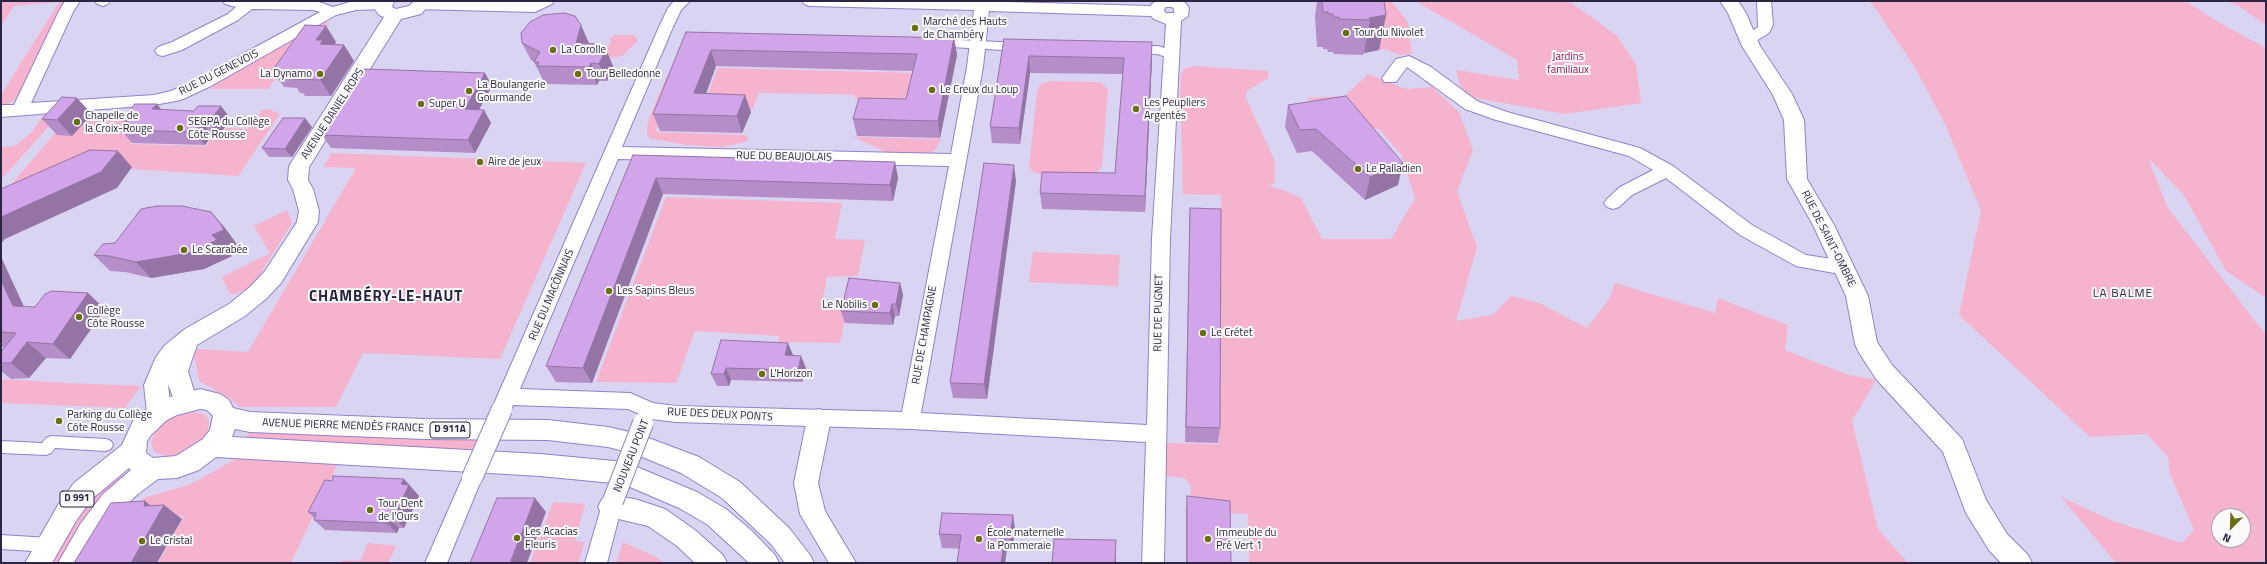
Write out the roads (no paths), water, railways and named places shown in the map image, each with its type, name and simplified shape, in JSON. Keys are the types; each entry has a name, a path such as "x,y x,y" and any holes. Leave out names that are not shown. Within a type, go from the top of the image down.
{"main road":[{"name":"RUE DE SAINT-OMBRE","path":"1729,1 1737,13 1751,46 1782,94 1794,120 1797,179 1845,268 1858,300 1866,344 1884,372 1953,446 1975,505 1998,542 2019,563"},
{"path":"388,7 408,13 422,4"},
{"name":"AVENUE DANIEL ROPS","path":"159,413 156,385 164,364 176,348 193,335 237,310 260,292 273,277 288,255 307,222 309,211 303,189 298,180 297,171 382,37 388,7"},
{"name":"AVENUE DANIEL ROPS","path":"185,401 176,371 180,356 193,335"},
{"path":"200,399 212,401 221,407 225,416 224,426 220,436 212,446 190,462 177,467 153,469 143,466 136,459 133,450 135,440 142,428 159,413 185,401 200,399"},
{"name":"AVENUE PIERRE MENDÈS FRANCE","path":"225,416 257,422 424,429 548,430 608,438 638,444 690,465 731,490 780,536 801,563"},
{"path":"819,419 806,483 813,514 844,563"},
{"path":"212,446 540,464 625,473 688,500 717,517 743,539 766,563"},
{"name":"D 991","path":"43,554 67,513 83,492 133,450"},
{"name":"D 991","path":"71,563 90,530 112,502 129,486 153,469"},
{"path":"612,504 656,517 686,538 714,563"}],"street":[{"path":"20,109 66,11 73,1"},
{"path":"230,1 248,4 313,5 322,7 331,12"},
{"path":"422,4 535,7 547,1"},
{"name":"RUE DU MACÔNNAIS","path":"436,563 504,403 519,373 666,27 675,8 683,1"},
{"path":"809,1 986,4 1156,11 1162,18 1174,19 1181,16 1183,10 1179,5 1172,2 1161,4 1156,11"},
{"path":"1744,32 1756,36 1764,30 1766,25 1764,1"},
{"path":"162,51 177,46 233,17 248,4"},
{"name":"RUE DE CHAMPAGNE","path":"910,421 956,160 986,4"},
{"name":"RUE DU GENEVOIS","path":"1,111 154,100 175,96 204,82 331,12 356,5 388,7"},
{"name":"RUE DE PUGNET","path":"1153,563 1161,238 1174,19"},
{"path":"924,42 1034,47"},
{"path":"1123,50 1158,50 1172,59"},
{"path":"1390,78 1401,63 1409,61 1426,71 1471,105 1502,116 1634,152 1667,170 1753,234 1802,261 1845,268"},
{"name":"RUE DU BEAUJOLAIS","path":"612,154 956,160"},
{"path":"1613,203 1626,191 1667,170"},
{"name":"RUE DES DEUX PONTS","path":"504,403 630,401 647,417 676,414 910,421"},
{"name":"NOUVEAU PONT","path":"596,563 612,504 647,417"},
{"path":"910,421 1157,434"},
{"path":"1,447 46,449 51,442 106,445"},
{"path":"1,542 43,554"}],"place":[{"name":"Marché des Hauts de Chambéry","path":"915,28"},
{"name":"Tour du Nivolet","path":"1346,33"},
{"name":"La Corolle","path":"553,50"},
{"name":"La Dynamo","path":"320,74"},
{"name":"Tour Belledonne","path":"578,74"},
{"name":"Le Creux du Loup","path":"932,90"},
{"name":"La Boulangerie Gourmande","path":"469,91"},
{"name":"Super U","path":"421,104"},
{"name":"Les Peupliers Argentés","path":"1136,109"},
{"name":"Chapelle de la Croix-Rouge","path":"77,122"},
{"name":"SEGPA du Collège Côte Rousse","path":"180,128"},
{"name":"Aire de jeux","path":"480,162"},
{"name":"Le Palladien","path":"1358,169"},
{"name":"Le Scarabée","path":"184,250"},
{"name":"Les Sapins Bleus","path":"609,291"},
{"name":"Le Nobilis","path":"875,305"},
{"name":"Collège Côte Rousse","path":"79,317"},
{"name":"Le Crétet","path":"1203,333"},
{"name":"L'Horizon","path":"762,374"},
{"name":"Parking du Collège Côte Rousse","path":"59,421"},
{"name":"Tour Dent de l'Ours","path":"370,510"},
{"name":"Les Acacias Fleuris","path":"517,538"},
{"name":"École maternelle la Pommeraie","path":"979,539"},
{"name":"Immeuble du Pré Vert 1","path":"1208,539"},
{"name":"Le Cristal","path":"142,541"}],"district":[{"name":"LA BALME","path":"2123,294"},
{"name":"CHAMBÉRY-LE-HAUT","path":"386,297"}],"park label":[{"name":"Jardins familiaux","path":"1568,63"}]}
